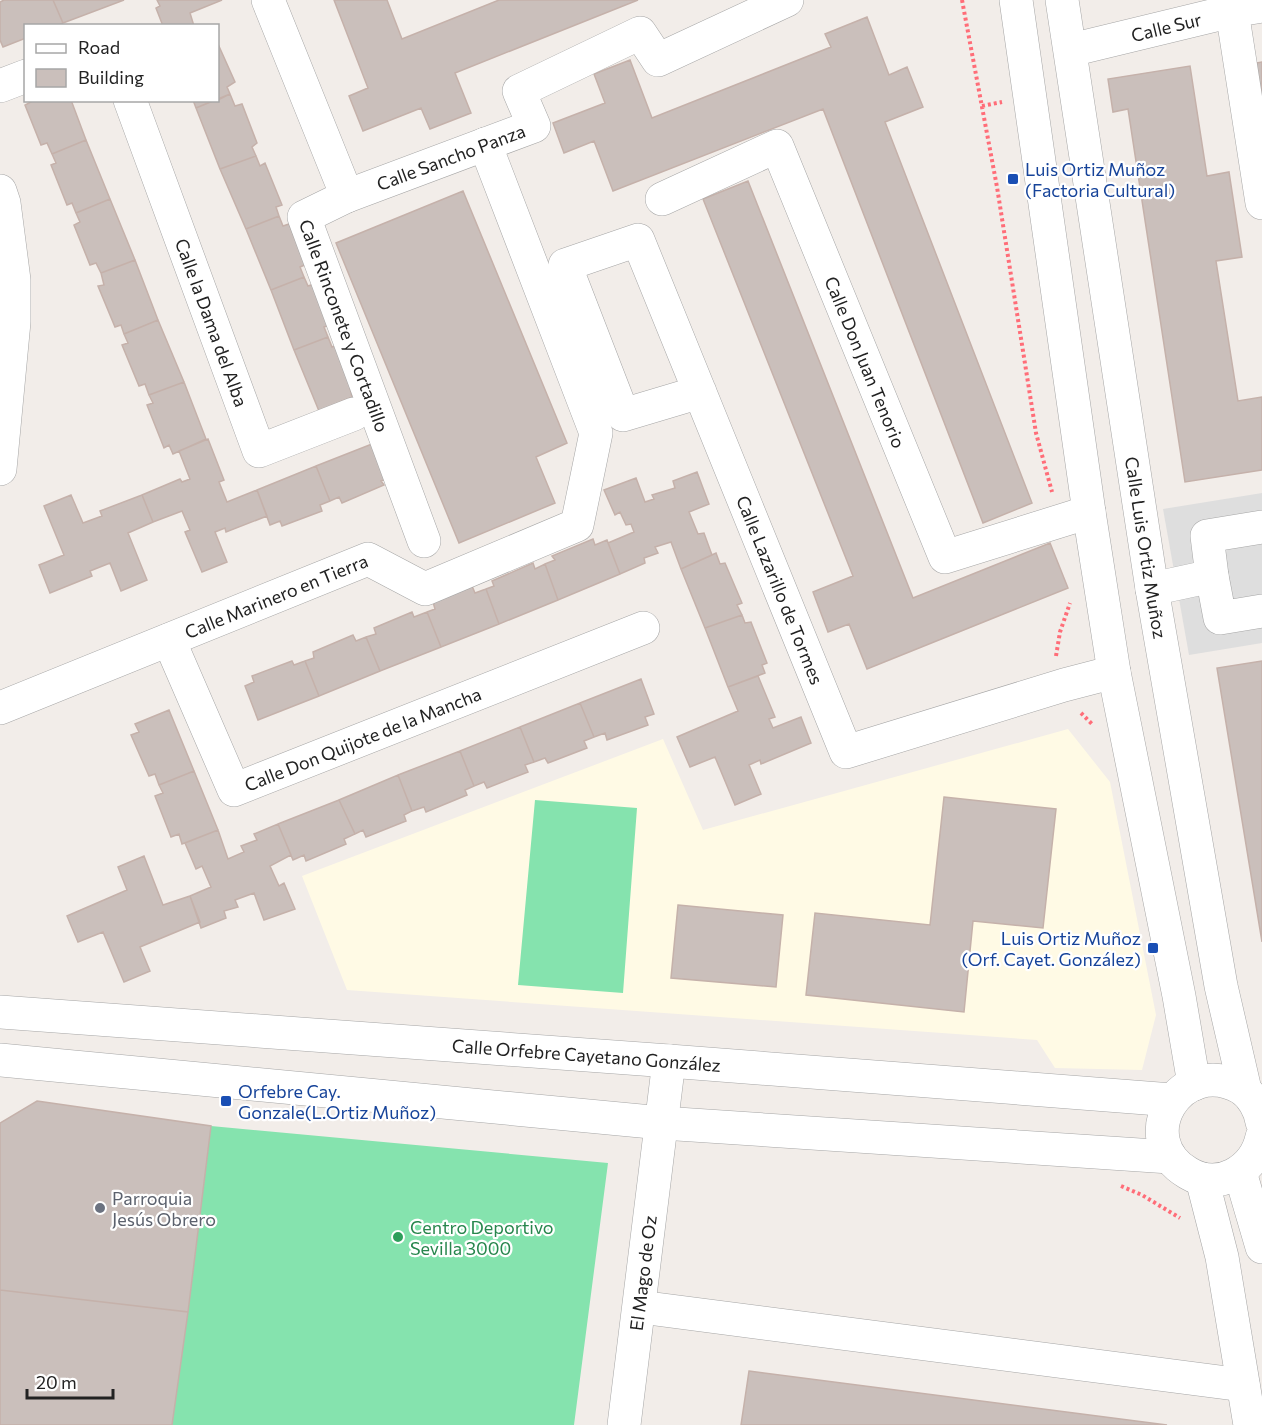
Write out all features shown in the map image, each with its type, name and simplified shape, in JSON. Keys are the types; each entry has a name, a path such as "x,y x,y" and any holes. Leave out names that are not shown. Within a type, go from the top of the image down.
{"street":[{"path":"268,0 346,196"},
{"name":"Calle Sancho Panza","path":"346,196 534,126 519,91 639,33 658,60 787,0"},
{"path":"1016,0 1114,672 1179,996 1183,1092 1166,1111 1163,1135 1165,1146 1170,1157 1190,1175 1216,1180 1229,1178 1252,1162 1260,1148 1262,1137"},
{"name":"Calle Luis Ortiz Muñoz","path":"1062,0 1152,589 1221,987 1245,1090 1256,1103 1262,1119"},
{"path":"1247,9 1262,203"},
{"name":"Calle Sur","path":"1071,50 1247,9"},
{"path":"0,86 24,77"},
{"name":"Calle la Dama del Alba","path":"131,102 259,451 354,414"},
{"name":"Calle Marinero en Tierra","path":"0,708 368,559 425,589 577,525 596,433 485,144"},
{"name":"Calle Don Juan Tenorio","path":"662,199 777,146 945,557 1089,512"},
{"path":"0,191 4,203 7,290 14,322 0,469"},
{"name":"Calle Rinconete y Cortadillo","path":"346,196 304,217 424,541"},
{"name":"Calle Lazarillo de Tormes","path":"700,392 623,415 565,265 638,240 700,392 846,752 1064,685 1114,672"},
{"path":"1262,527 1207,536 1220,618 1262,611"},
{"path":"1152,589 1212,576"},
{"name":"Calle Don Quijote de la Mancha","path":"170,640 234,790 643,628"},
{"name":"Calle Orfebre Cayetano González","path":"0,1012 669,1061 1183,1092 1214,1079 1231,1082 1245,1090"},
{"path":"0,1060 662,1123 1170,1157"},
{"name":"El Mago de Oz","path":"624,1425 669,1061"},
{"path":"1240,1172 1262,1247"},
{"path":"1203,1179 1222,1257 1250,1425"},
{"path":"640,1307 1243,1385"}],"shaded area":[{"path":"1262,493 1262,643 1189,655 1163,509"},
{"path":"1068,729 1110,782 1156,1015 1142,1070 1055,1068 1037,1040 347,990 302,876 663,739 703,830"}],"green space":[{"path":"535,800 637,808 623,993 518,985"},
{"name":"Centro Deportivo Sevilla 3000","path":"211,1126 608,1163 574,1425 171,1425 188,1312"}],"building":[{"path":"4,0 53,0 63,23 24,24 24,39 3,47 0,40 0,2"},
{"path":"53,0 124,0 63,23"},
{"path":"157,0 222,0 190,13 193,24 162,24 156,8 160,6"},
{"path":"334,0 387,0 402,39 499,0 638,0 455,73 471,113 430,129 421,108 363,131 349,96 368,88"},
{"path":"867,17 889,75 907,67 923,107 885,122 1032,503 983,523 823,109 613,191 594,141 564,153 553,123 605,103 594,74 630,60 652,118 831,47 825,34"},
{"path":"219,46 235,82 227,87 230,94 219,100"},
{"path":"1262,62 1262,98 1256,63"},
{"path":"1190,66 1207,176 1229,172 1242,257 1216,261 1238,401 1262,397 1262,470 1185,482 1128,109 1113,112 1108,79"},
{"path":"230,94 235,106 242,104 257,143 252,147 256,156 220,169 196,108 211,102 219,102 219,99"},
{"path":"31,102 72,102 86,140 52,154 47,143 41,145 25,105"},
{"path":"194,102 210,102 196,108"},
{"path":"86,140 110,199 76,213 72,203 67,205 51,165 56,163 52,154"},
{"path":"256,156 260,166 265,163 282,205 276,207 279,216 246,229 220,169"},
{"path":"748,181 913,598 1050,543 1068,588 867,669 849,624 828,632 813,592 853,576 703,199"},
{"path":"463,191 567,443 536,457 555,503 459,543 336,243"},
{"path":"110,199 135,260 101,273 96,263 90,265 74,225 80,222 76,213"},
{"path":"279,216 283,226 289,224 307,264 300,267 304,277 271,290 246,229"},
{"path":"135,260 158,320 124,334 121,325 115,327 98,286 104,285 101,273"},
{"path":"304,277 308,286 314,284 330,325 324,327 328,337 294,350 271,290"},
{"path":"158,320 184,382 149,395 145,384 139,386 122,345 128,343 124,334"},
{"path":"328,337 332,347 338,345 356,384 350,388 352,397 319,411 294,350"},
{"path":"184,382 206,439 173,454 169,445 164,448 147,405 153,403 149,395"},
{"path":"208,439 224,480 219,482 227,502 257,490 267,516 226,532 225,528 215,532 227,562 202,572 185,532 190,530 182,511 153,522 142,495 180,479 182,482 190,479 179,451"},
{"path":"377,442 391,477 381,481 384,485 342,503 339,497 330,501 316,466"},
{"path":"316,466 330,501 320,505 322,511 282,526 280,521 270,525 257,490"},
{"path":"697,472 709,504 689,512 698,534 704,533 712,555 681,569 671,542 655,547 658,553 644,558 645,563 620,574 608,543 634,532 631,524 626,525 620,512 615,515 604,490 636,478 645,502 654,499 652,495 675,488 673,481"},
{"path":"71,495 83,523 102,516 100,511 142,495 153,522 128,533 147,580 121,591 110,563 90,571 92,576 50,593 39,565 64,555 44,506"},
{"path":"593,539 595,545 607,540 620,574 558,600 545,564 555,560 552,556"},
{"path":"716,553 720,564 725,563 742,603 737,605 742,615 705,628 681,569"},
{"path":"533,563 535,569 545,564 558,600 499,624 486,589 494,586 492,581"},
{"path":"472,586 475,593 486,589 499,624 441,647 427,612 435,609 433,602"},
{"path":"412,612 414,617 427,612 441,647 380,671 366,637 376,634 374,628"},
{"path":"742,615 745,623 751,622 767,663 762,665 765,673 728,687 705,628"},
{"path":"353,635 356,641 366,637 380,671 319,696 305,661 314,658 313,652"},
{"path":"292,661 294,665 305,661 319,696 258,720 245,686 254,682 252,676"},
{"path":"1262,661 1262,942 1217,668"},
{"path":"758,676 775,717 769,719 773,728 801,717 811,743 761,764 760,760 749,765 761,794 735,805 715,757 690,767 677,737 738,711 728,687"},
{"path":"641,679 654,714 645,717 648,725 607,740 605,733 594,737 580,703"},
{"path":"580,703 594,737 584,741 587,748 548,763 545,758 534,762 520,727"},
{"path":"169,710 194,771 159,785 155,774 149,776 131,735 139,732 135,724"},
{"path":"520,727 534,762 525,765 528,772 487,788 484,782 474,786 460,751"},
{"path":"460,751 474,786 465,790 467,795 426,812 424,807 412,811 398,775"},
{"path":"194,771 218,830 182,844 179,834 171,837 155,796 163,793 159,785"},
{"path":"398,775 412,811 404,815 406,821 366,837 363,830 355,834 339,800"},
{"path":"944,797 1056,809 1043,928 973,921 964,1012 806,995 815,913 930,925"},
{"path":"339,800 355,834 344,839 346,844 306,861 304,855 293,860 278,824"},
{"path":"278,824 291,855 270,866 279,886 284,883 295,909 264,920 254,893 235,900 238,907 224,911 226,918 201,928 190,896 211,887 202,866 196,869 185,843 218,830 228,859 244,852 241,846 257,840 254,834"},
{"path":"144,856 163,905 190,896 200,922 140,947 150,971 124,982 103,932 78,942 67,916 127,890 118,867"},
{"path":"678,905 783,915 776,987 671,978"},
{"name":"Parroquia Jesús Obrero","path":"37,1101 211,1126 188,1312 0,1290 0,1123"},
{"path":"0,1290 188,1312 172,1425 0,1425"},
{"path":"749,1371 1167,1425 741,1425"}],"place":[{"name":"Luis Ortiz Muñoz (Factoria Cultural)","path":"1013,179"},
{"name":"Luis Ortiz Muñoz (Orf. Cayet. González)","path":"1153,948"},
{"name":"Orfebre Cay. Gonzale(L.Ortiz Muñoz)","path":"226,1101"},
{"name":"Parroquia Jesús Obrero","path":"100,1208"},
{"name":"Centro Deportivo Sevilla 3000","path":"398,1237"}]}
